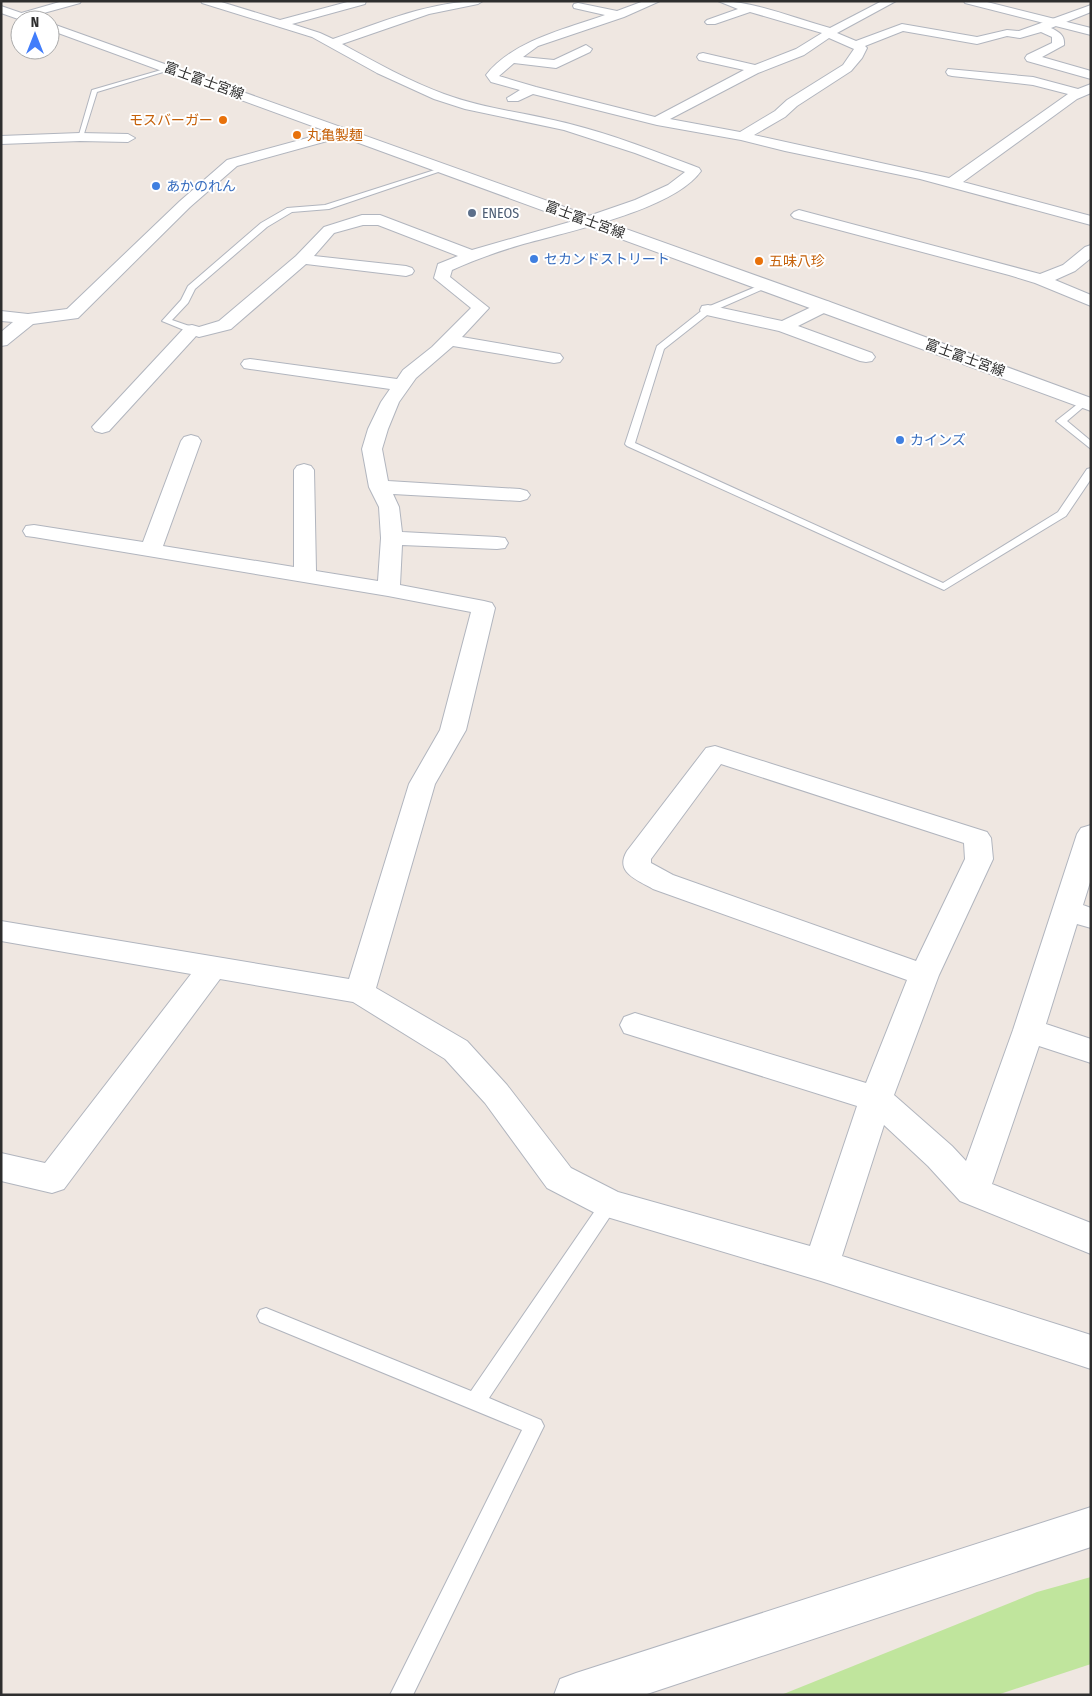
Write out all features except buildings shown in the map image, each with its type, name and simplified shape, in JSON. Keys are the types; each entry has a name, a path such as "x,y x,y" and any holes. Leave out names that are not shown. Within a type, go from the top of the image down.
{"street":[{"path":"50,10 76,1"},
{"path":"206,1 316,35 381,70 438,96 465,105 567,127 694,171 689,177 660,195 587,221 470,255 444,267 442,278 482,308 449,340 409,374 390,402 378,429 372,448 379,487 389,507 392,538 388,589"},
{"path":"334,43 426,11 478,1"},
{"path":"655,1 534,44 511,59 492,75 496,79 532,90 657,121 742,136 785,148 885,166 953,182 1088,219"},
{"path":"723,1 748,5 831,32 833,36 861,48 856,58 846,68 792,103 780,114 742,136"},
{"path":"657,121 757,69 800,52 831,32 891,1"},
{"path":"969,1 1091,32"},
{"path":"1076,1 1090,8"},
{"path":"280,24 361,2"},
{"path":"711,22 748,5"},
{"path":"578,6 620,15"},
{"path":"857,45 902,27 978,41 1007,33 1020,35 1090,8"},
{"path":"1042,28 1056,35 1059,39 1058,45 1031,58 1088,86"},
{"name":"富士富士宮線","path":"60,30 446,168 1087,403"},
{"path":"511,59 556,64 586,49"},
{"path":"703,58 757,69"},
{"path":"952,72 1088,86"},
{"path":"953,182 1088,86"},
{"path":"513,98 532,90"},
{"path":"1,316 28,319 72,314 185,204 232,163 344,132"},
{"path":"698,141 724,133"},
{"path":"1,140 80,137 128,138"},
{"path":"655,156 672,150"},
{"path":"799,216 1041,280 1091,301"},
{"path":"102,427 192,330 199,332 225,325 302,259 329,230 362,220 380,220 470,255"},
{"path":"1041,280 1069,268 1091,250"},
{"path":"302,259 406,271"},
{"path":"784,327 824,306"},
{"path":"708,310 784,327 866,357"},
{"path":"1,341 28,319"},
{"path":"449,340 554,358"},
{"path":"250,364 401,385"},
{"path":"151,550 191,440"},
{"path":"304,470 305,575"},
{"path":"379,487 520,495"},
{"path":"34,531 388,589 484,608 453,730 422,784 360,992"},
{"path":"392,538 497,544"},
{"path":"821,1265 876,1099 924,975 979,859 977,838 714,754 637,858 638,868 663,882 924,975"},
{"path":"972,1191 1028,1030 1079,915 1091,834"},
{"path":"1,931 360,992 456,1050 496,1094 559,1178 609,1204 821,1265 1091,1352"},
{"path":"1,1167 52,1179 212,968"},
{"path":"634,1025 876,1099 940,1156 972,1191 1091,1239"},
{"path":"1028,1030 1091,1051"},
{"path":"579,1694 1091,1527"}],"lane":[{"path":"80,137 94,91 170,69"},
{"path":"192,330 166,321 185,301 191,288 264,225 290,210 326,207 446,168"},
{"path":"765,285 708,310 660,348 630,444 944,587 1062,514 1091,471"},
{"path":"1087,403 1062,420 1091,446"},
{"path":"475,1402 609,1204"},
{"path":"266,1316 534,1426 401,1695"}],"green space":[{"path":"1091,1577 1091,1664 997,1695 781,1695 1037,1592"}],"place":[{"name":"モスバーガー","path":"223,120"},
{"name":"丸亀製麺","path":"297,135"},
{"name":"あかのれん","path":"156,186"},
{"name":"ENEOS","path":"472,213"},
{"name":"セカンドストリート","path":"534,259"},
{"name":"五味八珍","path":"759,261"},
{"name":"カインズ","path":"900,440"}]}
